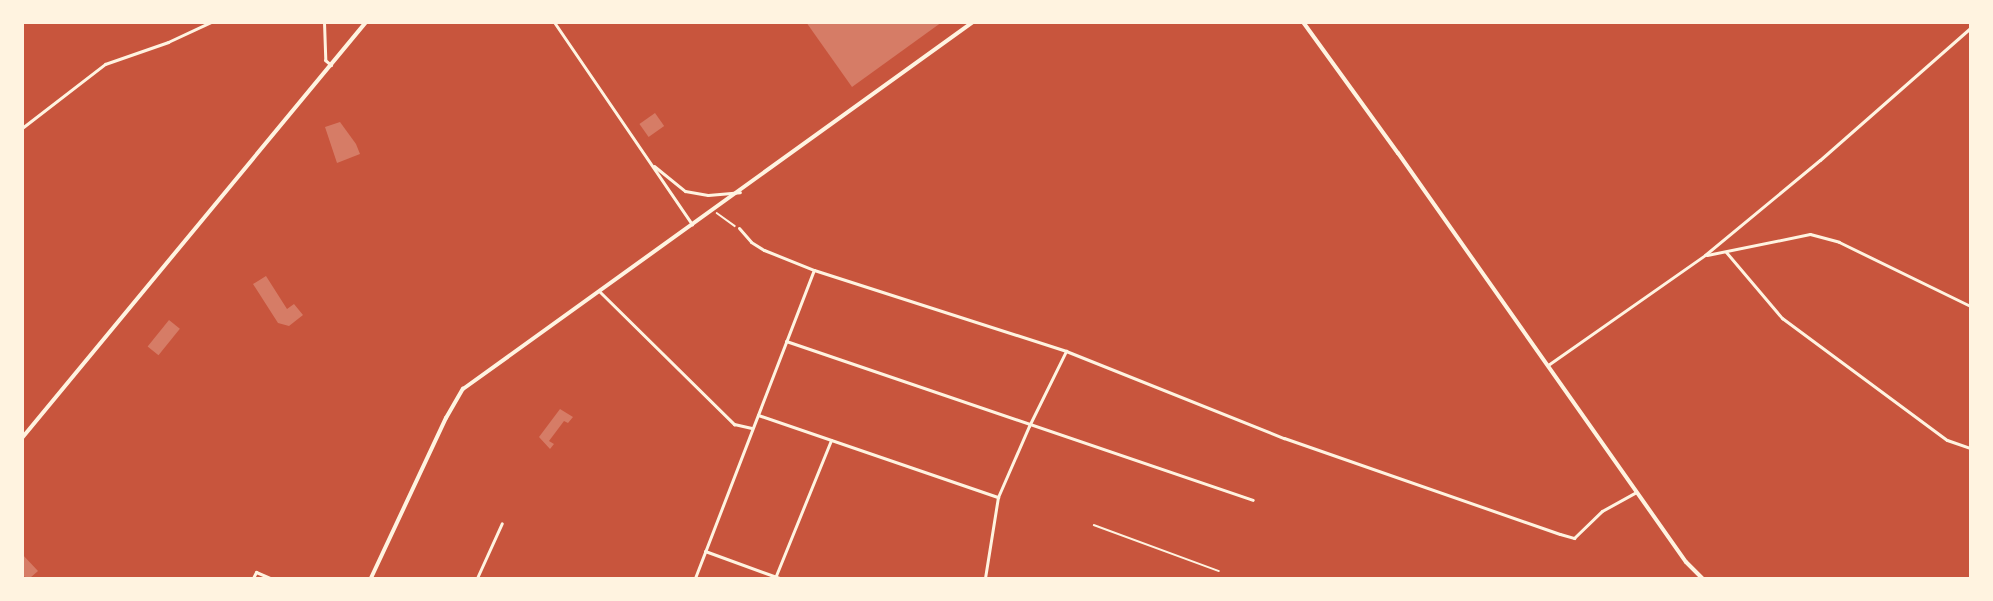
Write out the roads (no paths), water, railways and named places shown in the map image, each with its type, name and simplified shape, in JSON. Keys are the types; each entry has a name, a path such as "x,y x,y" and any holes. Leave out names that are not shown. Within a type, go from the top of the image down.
{"street":[{"path":"22,128 105,64 168,42 212,22"},
{"path":"324,22 325,60 331,65"},
{"path":"22,438 366,22"},
{"path":"554,22 693,225"},
{"path":"371,579 446,418 463,389 714,211 973,22"},
{"path":"1303,22 1686,562 1702,579"},
{"path":"1548,365 1705,255 1820,160 1971,28"},
{"path":"651,163 685,191 708,195 740,192"},
{"path":"739,228 751,242 764,250 814,270 1066,351 1284,438 1574,538 1602,511 1636,492"},
{"path":"1705,255 1810,234 1839,242 1971,306"},
{"path":"1726,252 1782,318 1947,440 1971,448"},
{"path":"695,579 814,270"},
{"path":"599,291 734,424 753,429"},
{"path":"786,341 1253,501"},
{"path":"985,579 998,497 1029,426 1066,351"},
{"path":"758,415 998,497"},
{"path":"705,551 776,578 831,440"},
{"path":"477,579 502,523"},
{"path":"253,579 256,572 270,579"}],"lane":[{"path":"1094,525 1219,571"}]}
